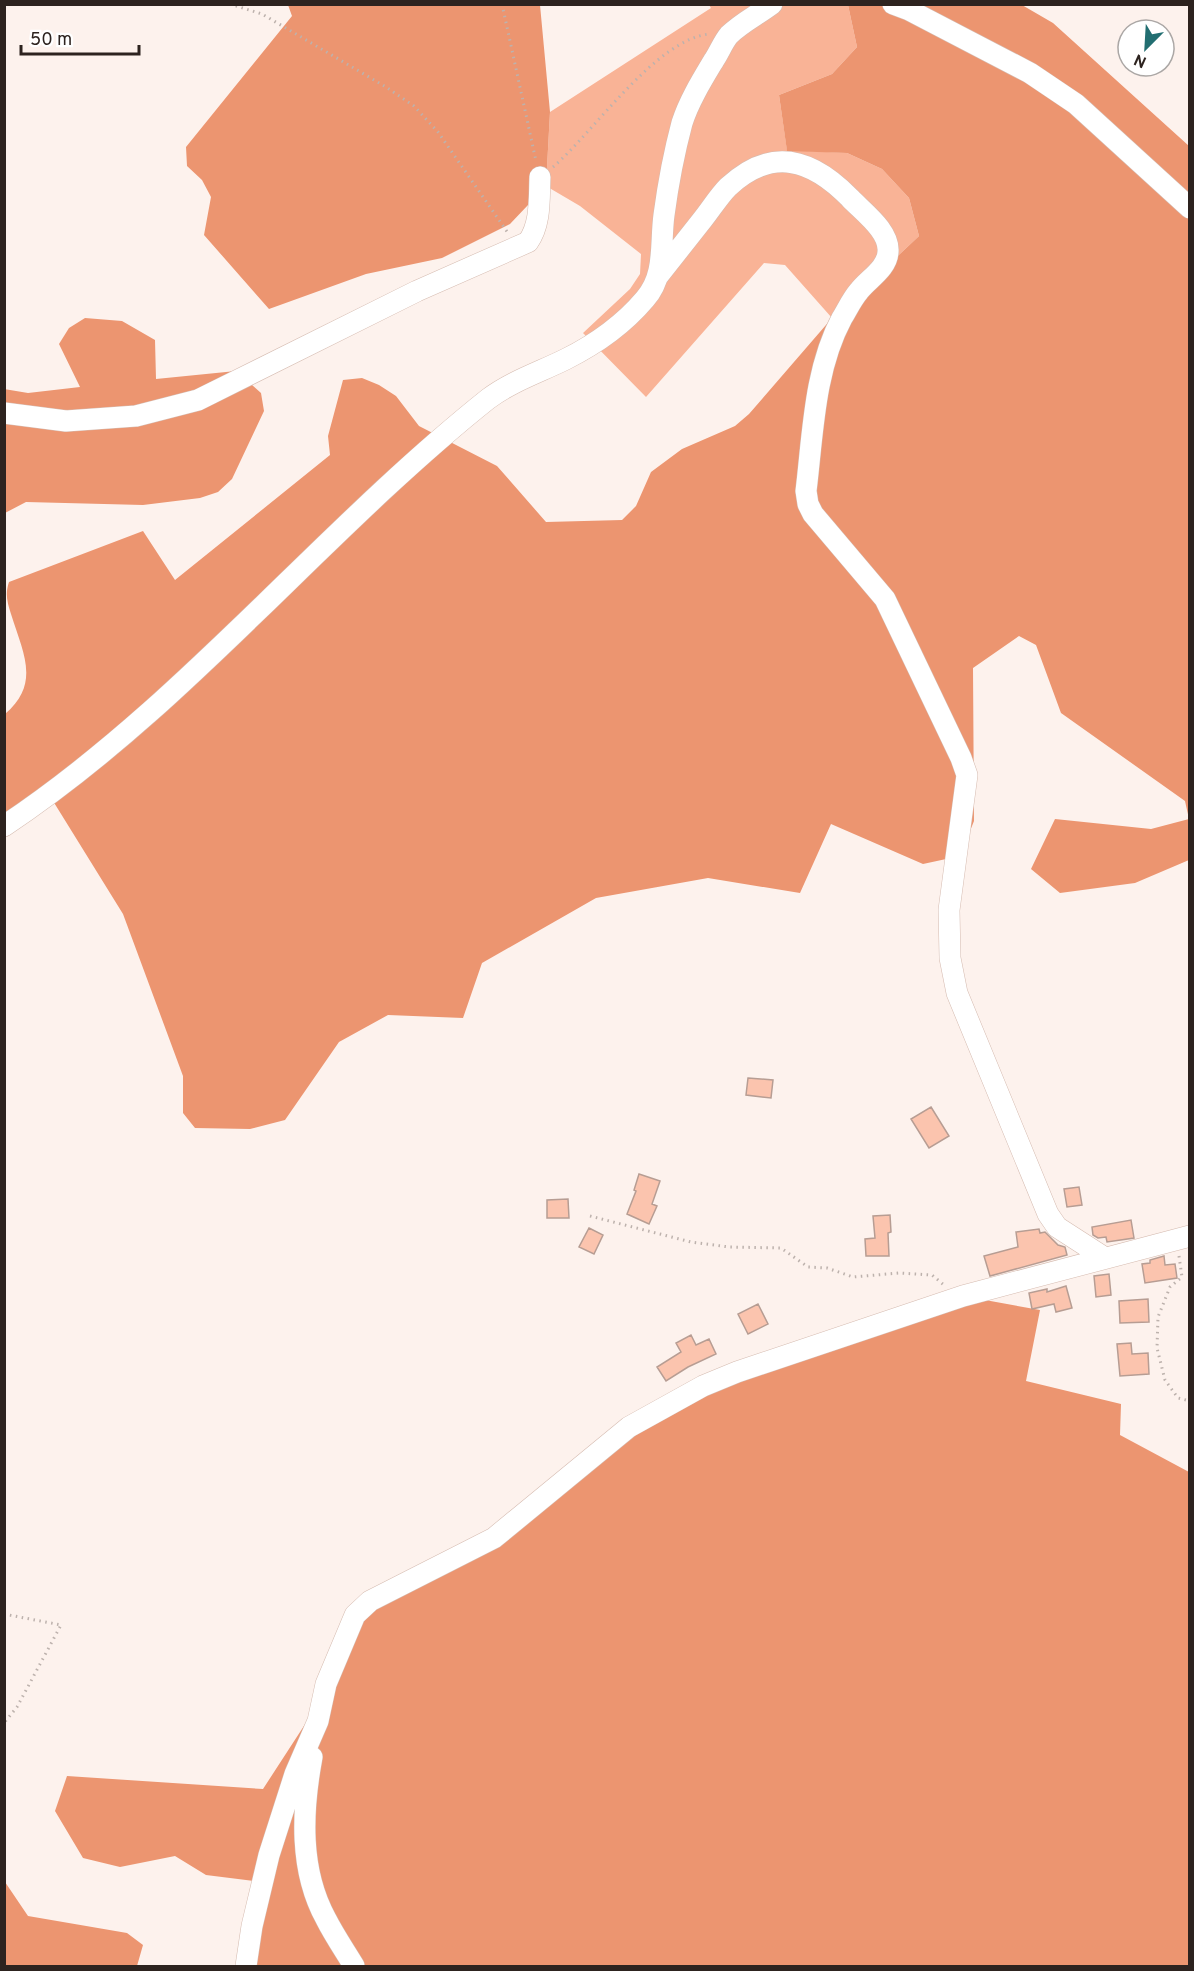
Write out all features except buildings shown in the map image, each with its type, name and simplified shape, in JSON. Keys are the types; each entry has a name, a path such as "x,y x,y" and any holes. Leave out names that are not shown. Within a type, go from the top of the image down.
{"street":[{"path":"658,276 662,260 664,217 683,122 692,98 729,35 772,4"},
{"path":"893,4 909,10 1030,73 1076,104 1190,208"},
{"path":"4,826 44,800 158,705 361,509 489,398 525,377 566,359 621,325 647,296 658,276 728,187 753,168 778,160 796,162 834,182 876,225 886,240 889,251 882,268 859,292 841,320 823,365 806,491 808,504 813,514 885,598 962,758 967,776 950,910 950,958 957,993 1048,1214 1057,1227 1105,1258"},
{"path":"4,412 66,421 136,416 198,400 417,291 528,242 537,224 540,177"},
{"path":"354,1966 325,1918 311,1880 304,1830 307,1784 326,1684 355,1615 370,1600 494,1538 629,1427 703,1386 737,1372 963,1296 1183,1238"},
{"path":"246,1966 252,1926 269,1855 295,1774 318,1721"}],"path":[{"path":"230,4 262,14 414,106 438,132 517,247"},
{"path":"502,4 540,177 561,160 630,86 675,46 693,37 708,34 729,35"},
{"path":"590,1216 691,1242 729,1247 781,1248 808,1267 827,1268 853,1277 898,1273 932,1275 950,1290 963,1296"},
{"path":"1183,1238 1182,1277 1170,1287 1158,1317 1157,1348 1165,1380 1178,1398 1190,1401"},
{"path":"4,1614 61,1626 17,1707 4,1723"}],"shaded area":[{"path":"288,5 540,5 550,112 546,186 510,224 442,258 366,274 269,309 204,235 211,197 202,180 187,166 186,147 292,16"},
{"path":"709,5 848,5 857,47 832,74 779,95 787,150 847,153 882,169 909,198 919,236 832,318 785,265 764,263 646,397 583,333 630,289 640,274 641,254 580,206 546,186 550,112 711,8"},
{"path":"848,5 1022,5 1053,23 1189,146 1189,819 1185,801 1061,713 1036,645 1019,636 973,668 974,821 960,856 923,864 831,824 800,893 708,878 596,898 482,963 463,1018 388,1015 339,1042 285,1120 250,1129 195,1128 183,1113 183,1076 123,914 53,801 5,829 5,714 23,691 26,679 24,655 8,601 9,582 143,531 175,580 330,455 328,436 343,380 362,378 396,396 419,426 497,466 546,522 622,520 636,506 651,472 682,449 735,426 749,414 832,318 919,236 909,198 882,169 847,153 787,151 779,95 832,74 857,47"},
{"path":"85,318 122,321 155,340 156,379 236,371 261,393 264,411 232,479 218,492 200,498 143,505 26,502 5,513 4,389 28,393 80,387 59,344 69,328"},
{"path":"1055,819 1151,829 1189,819 1189,860 1135,883 1060,893 1031,869"},
{"path":"963,1296 1040,1310 1026,1381 1121,1404 1120,1435 1189,1472 1189,1966 246,1966 262,1882 206,1875 175,1856 120,1867 83,1858 55,1811 67,1776 263,1789 313,1712 355,1615 494,1538 703,1386"},
{"path":"5,1882 28,1916 127,1933 143,1945 137,1966 5,1966"}]}
